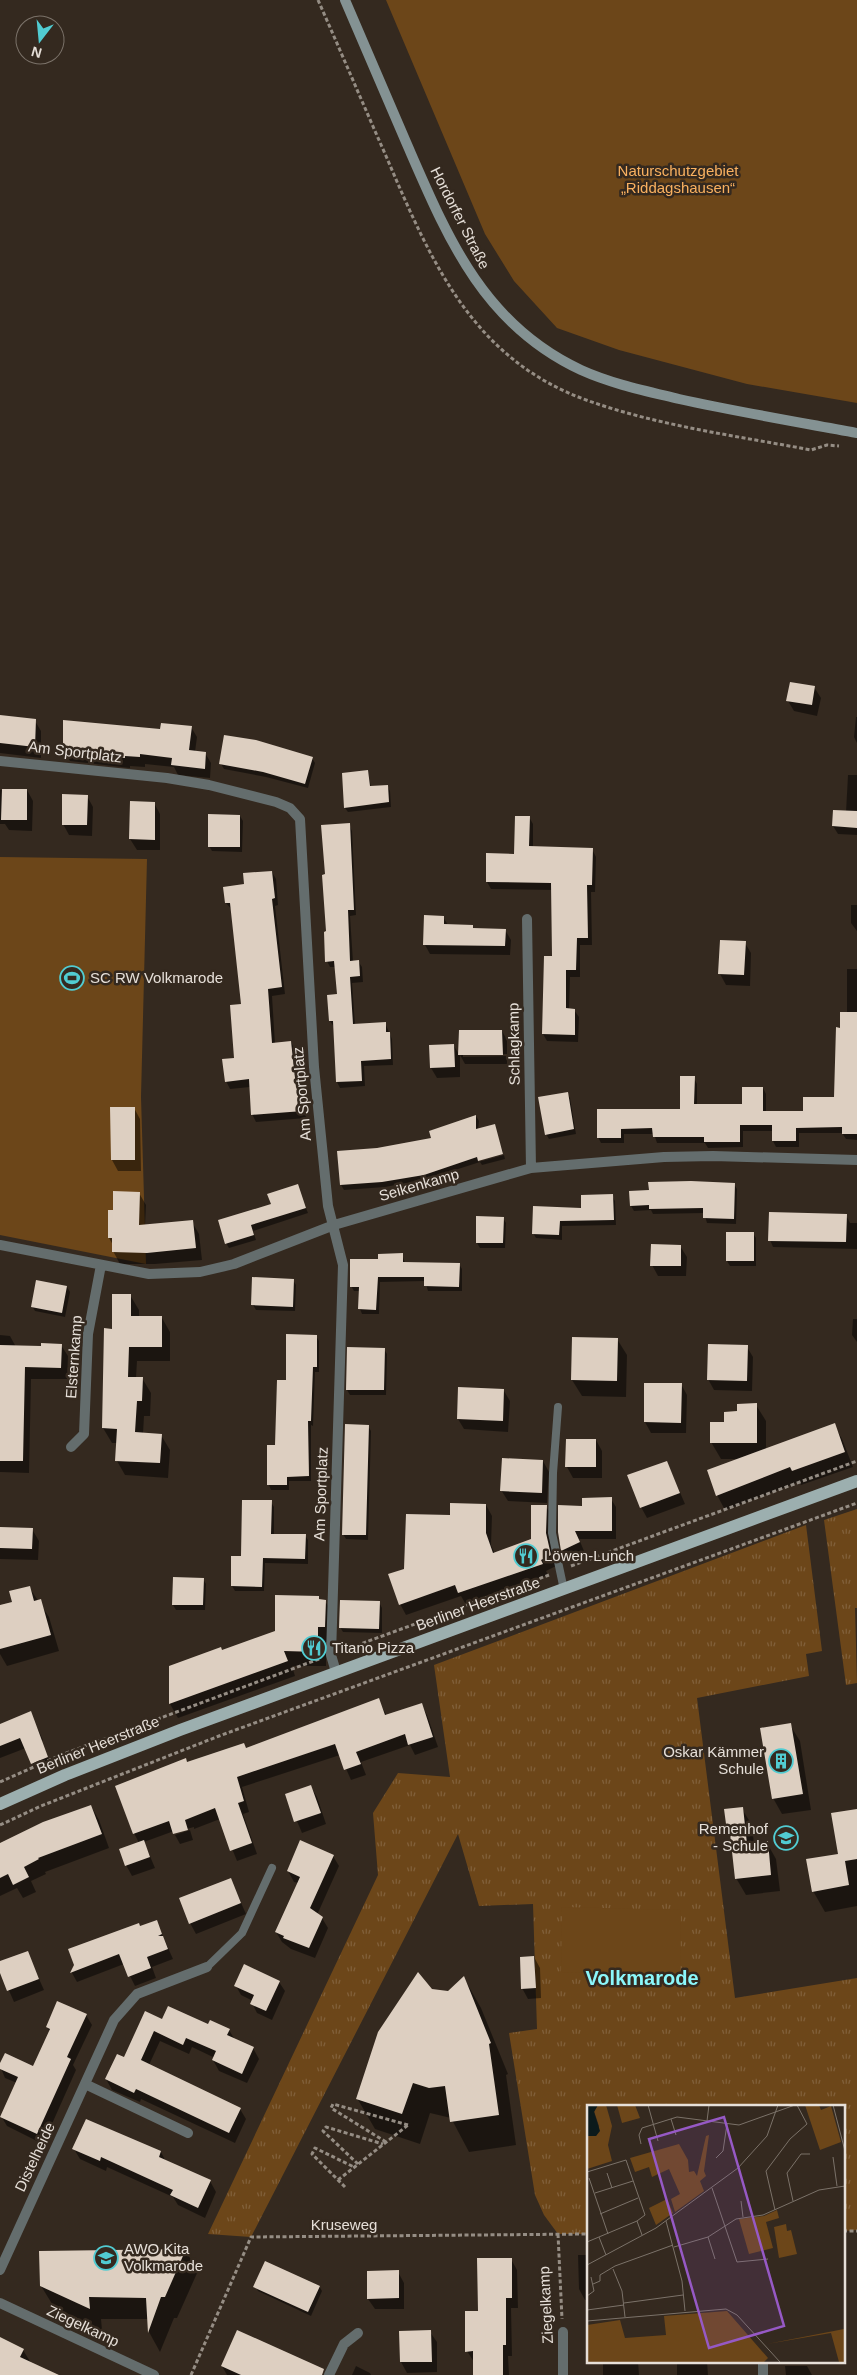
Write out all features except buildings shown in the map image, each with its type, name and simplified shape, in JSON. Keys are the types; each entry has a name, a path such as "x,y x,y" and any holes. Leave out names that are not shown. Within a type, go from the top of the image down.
{"main road":[{"name":"Hordorfer Straße","path":"345,0 432,202 458,255 475,281 513,325 558,358 611,381 706,405 857,433"},
{"name":"Berliner Heerstraße","path":"0,1804 65,1774 145,1743 857,1481"}],"street":[{"name":"Am Sportplatz","path":"0,761 167,778 209,785 252,794 276,802 290,808 300,819 314,1067 328,1206 343,1265 331,1655 336,1672"},
{"name":"Schlagkamp","path":"527,919 531,1168"},
{"name":"Seikenkamp","path":"0,1245 149,1274 200,1272 234,1264 334,1225 531,1168 664,1157 713,1156 857,1160"},
{"name":"Elsternkamp","path":"71,1447 84,1434 88,1334 102,1265"},
{"name":"Distelheide","path":"0,2270 114,2020 131,1999 146,1990 207,1967"},
{"path":"85,2084 188,2133"},
{"name":"Ziegelkamp","path":"0,2303 154,2375"},
{"name":"Ziegelkamp","path":"562,2332 563,2375"},
{"path":"329,2375 344,2344 358,2333"},
{"path":"763,2362 763,2375"}],"lane":[{"path":"558,1407 553,1473 552,1533 564,1590"},
{"path":"207,1967 242,1933 272,1868"}],"path":[{"path":"318,0 427,250 459,304 507,353 535,375 560,388 588,401 618,410 811,450 827,445 845,446"},
{"path":"0,1782 61,1755 857,1461"},
{"path":"0,1825 41,1806 211,1739 857,1503"},
{"path":"338,2180 408,2125 333,2104 331,2108 384,2143"},
{"path":"358,2164 324,2131 326,2127 384,2143"},
{"path":"345,2188 312,2154 315,2148 354,2167"},
{"path":"844,2231 857,2231"},
{"name":"Ziegelkamp","path":"558,2234 562,2332"},
{"name":"Kruseweg","path":"191,2375 251,2237 587,2234"}],"green space":[{"name":"Naturschutzgebiet „Riddagshausen“","path":"386,0 857,0 857,403 747,384 619,350 557,328 514,281 485,234"},
{"name":"SC RW Volkmarode","path":"0,857 147,859 141,1097 146,1264 0,1235"},
{"path":"857,1509 857,1608 855,1608 857,1683 846,1685 824,1520"},
{"path":"806,1525 822,1651 806,1654 809,1676 697,1698 735,1998 857,1978 857,2230 844,2231 844,2105 587,2105 587,2234 558,2234 544,2215 535,2195 509,2033 537,2029 533,1904 479,1906 458,1834 251,2237 208,2234 378,1875 373,1813 398,1773 450,1777 434,1665"},
{"path":"562,1907 681,1910 680,1975 561,1972"}],"place":[{"name":"SC RW Volkmarode","path":"72,978"},
{"name":"Löwen-Lunch","path":"526,1556"},
{"name":"Titano Pizza","path":"314,1648"},
{"name":"Oskar Kämmer Schule","path":"781,1761"},
{"name":"Remenhof - Schule","path":"786,1838"},
{"name":"AWO Kita Volkmarode","path":"106,2258"}],"district":[{"name":"Volkmarode","path":"642,1978"}]}
